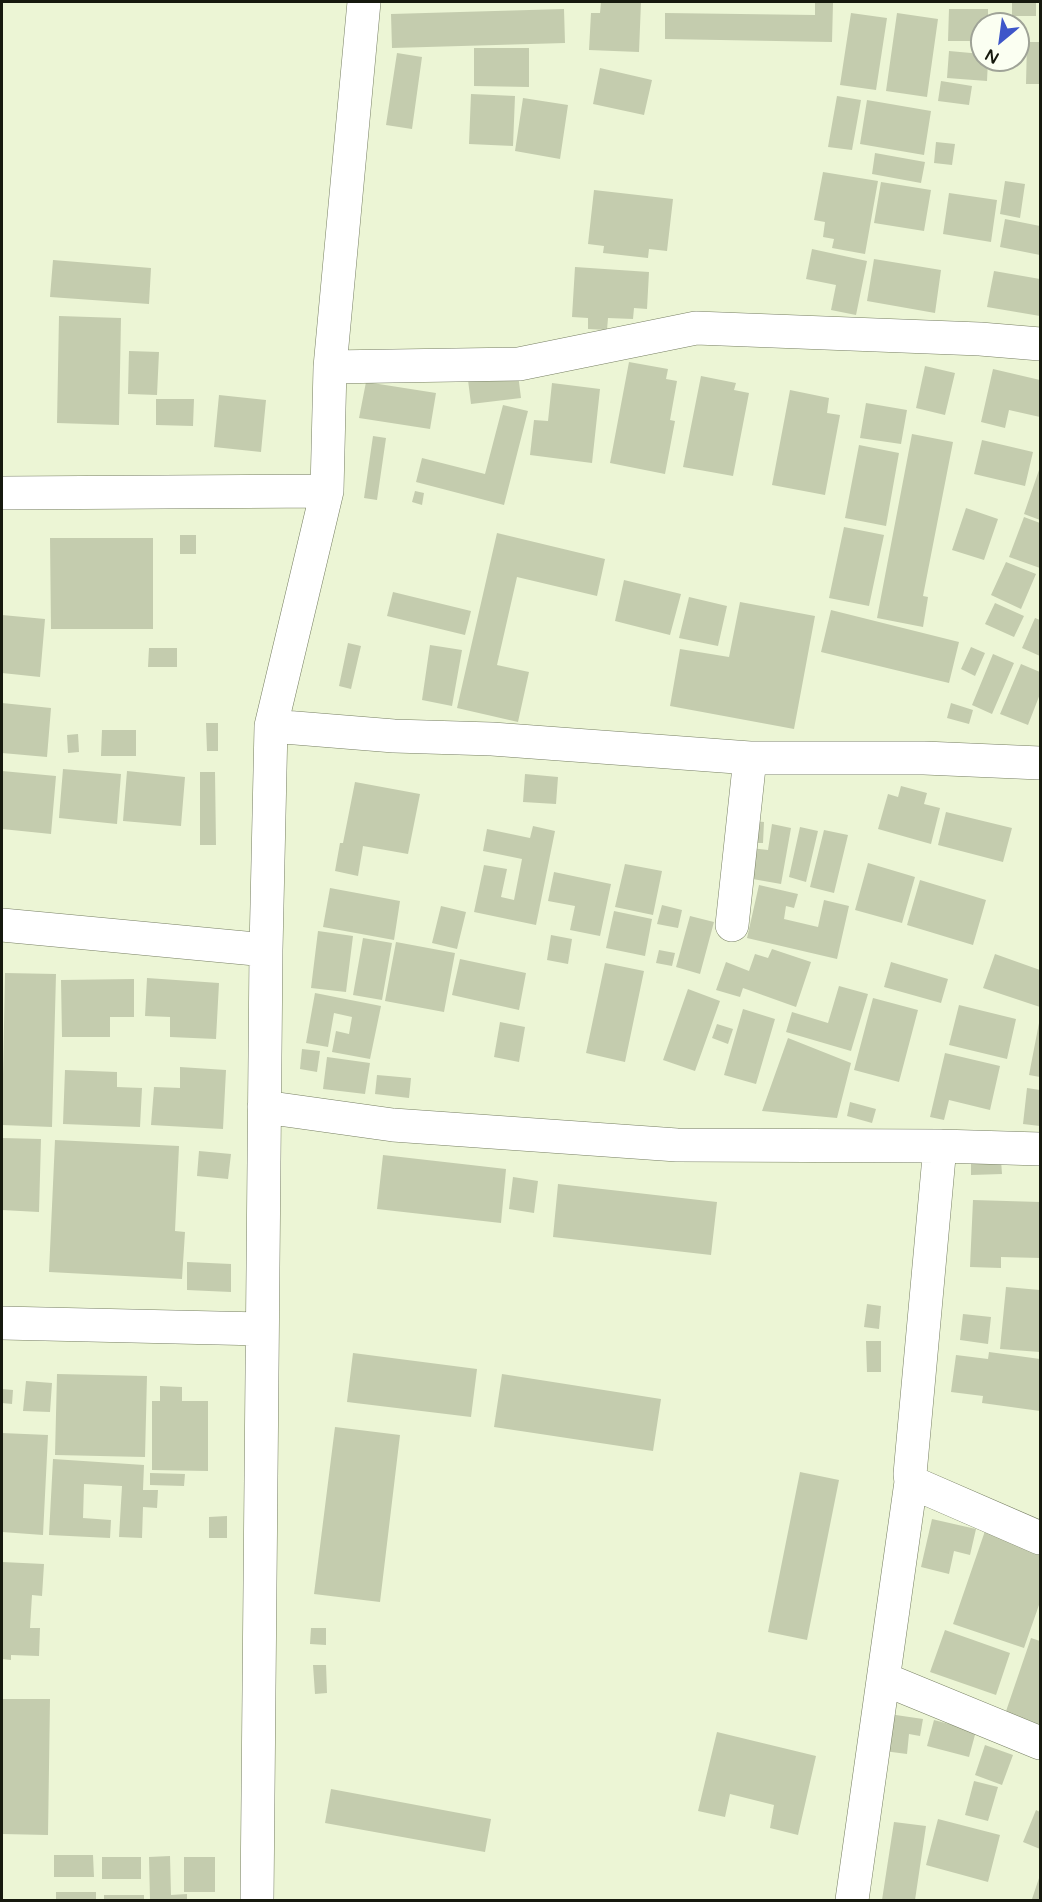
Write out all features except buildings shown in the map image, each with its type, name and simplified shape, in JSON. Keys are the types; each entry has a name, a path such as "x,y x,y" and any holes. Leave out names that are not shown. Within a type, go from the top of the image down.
{"street":[{"path":"256,1900 266,950 271,726 327,491 330,367 364,2"},
{"path":"330,367 519,364 696,328 980,339 1041,344"},
{"path":"2,493 327,491"},
{"path":"271,726 750,758 924,758 1041,763"},
{"path":"732,926 750,758"},
{"path":"2,925 266,950"},
{"path":"264,1107 393,1125 677,1144 1041,1149"},
{"path":"852,1900 911,1482 940,1146"},
{"path":"2,1323 262,1329"},
{"path":"911,1482 1041,1538"},
{"path":"884,1679 1041,1743"}]}
